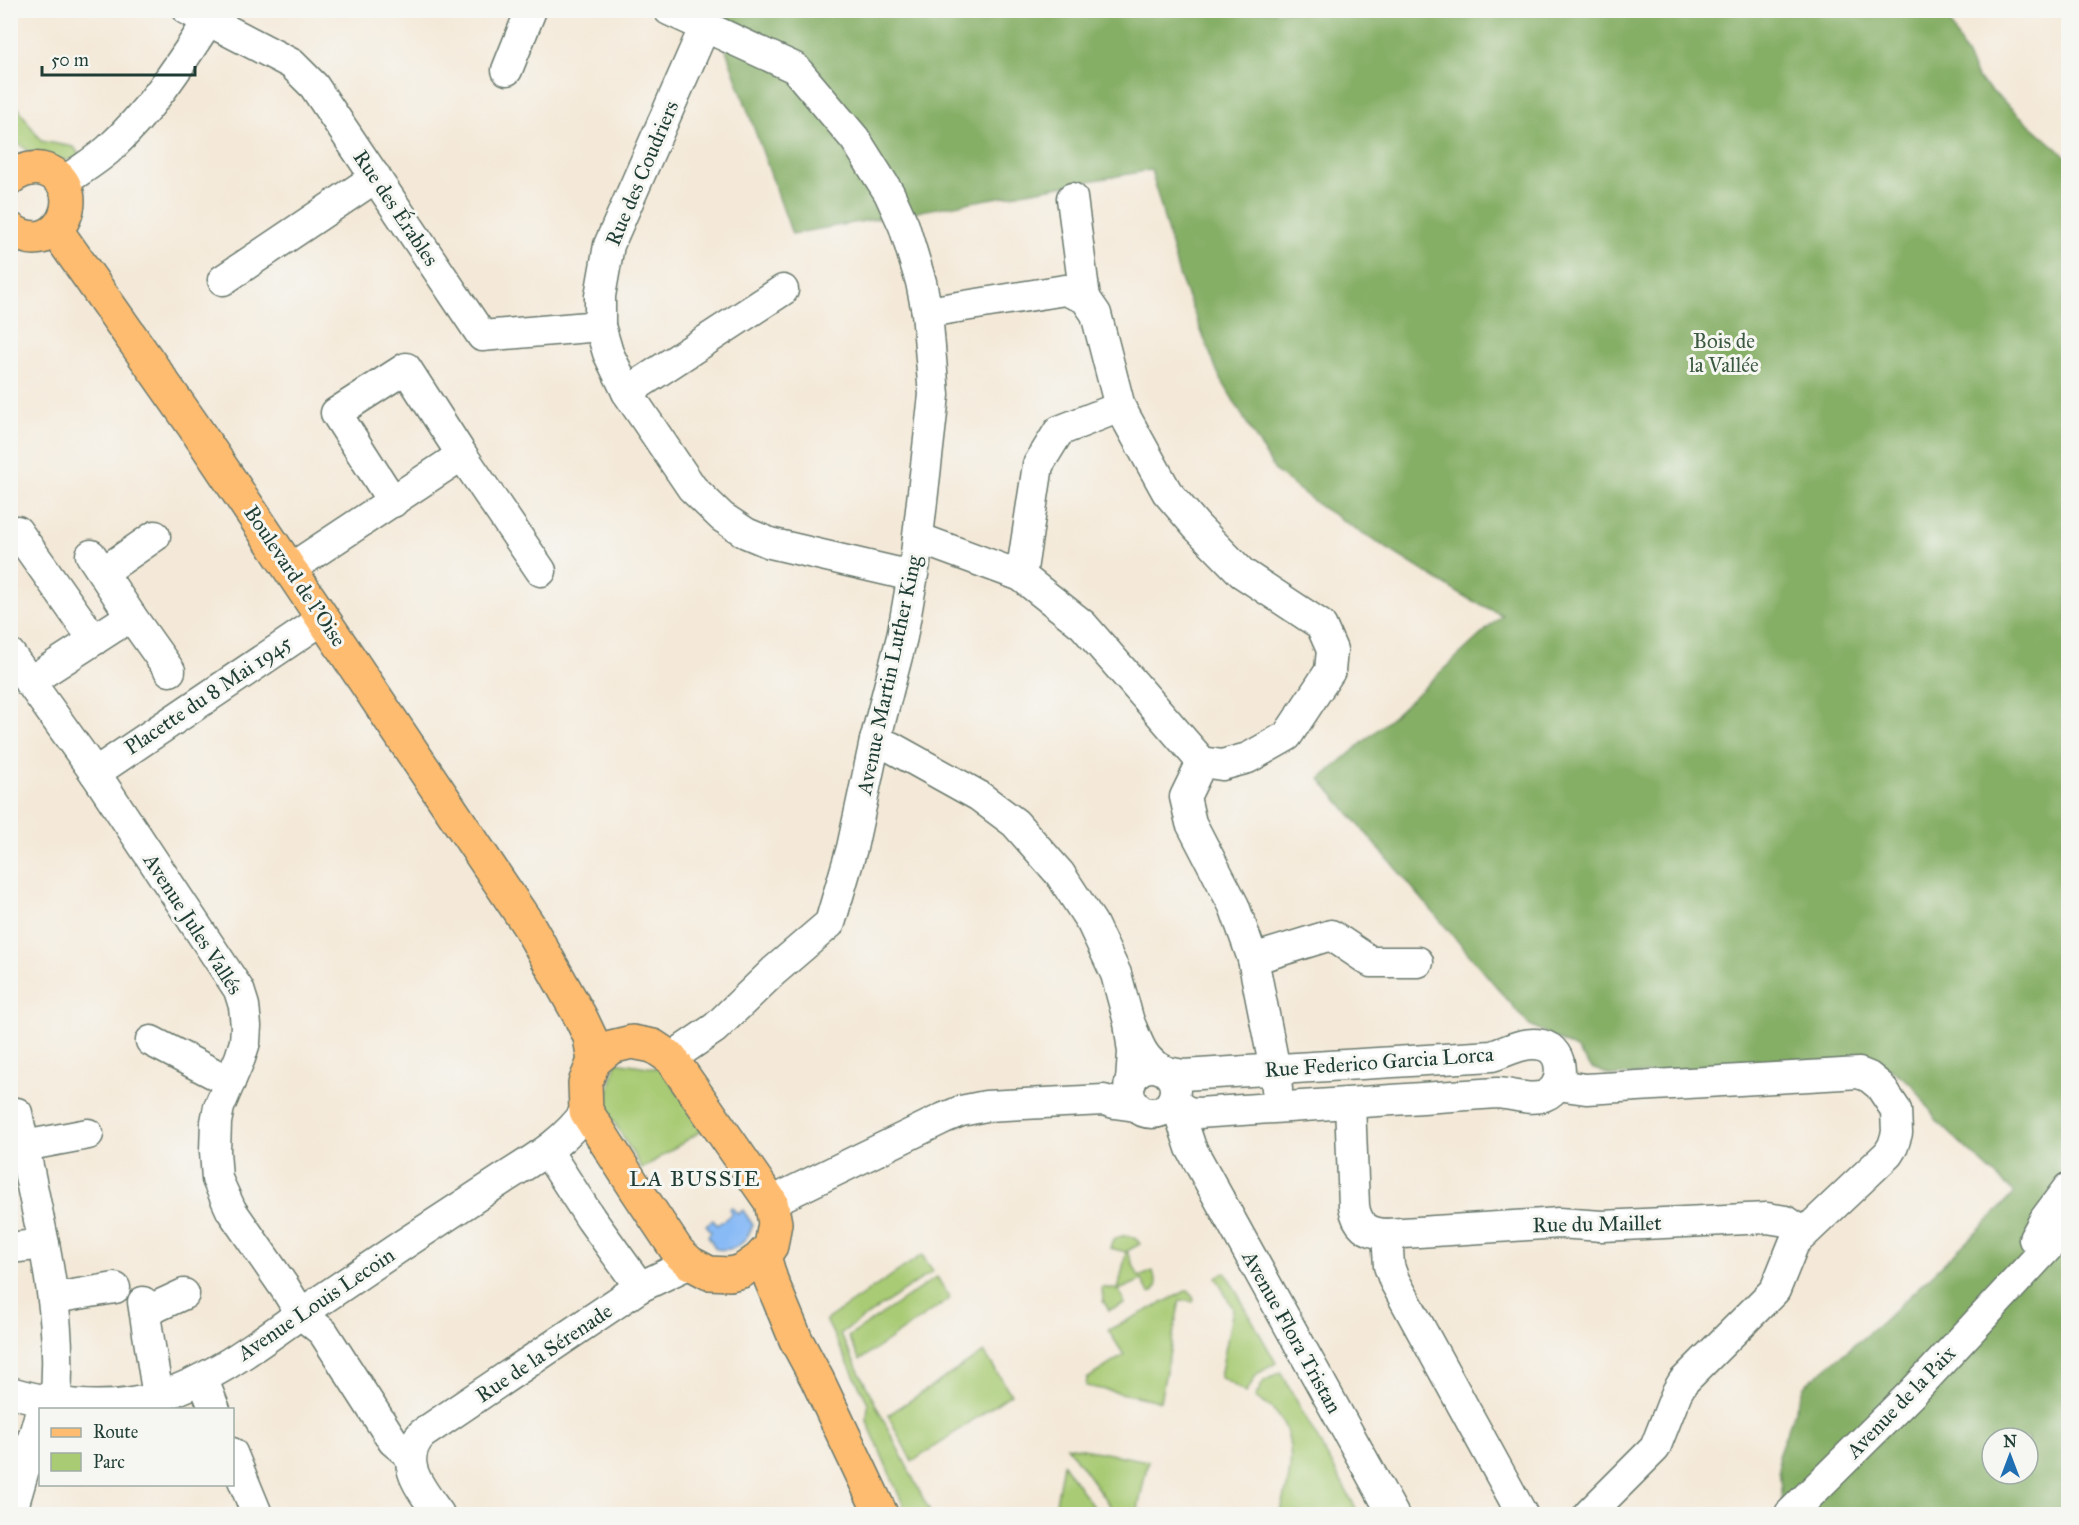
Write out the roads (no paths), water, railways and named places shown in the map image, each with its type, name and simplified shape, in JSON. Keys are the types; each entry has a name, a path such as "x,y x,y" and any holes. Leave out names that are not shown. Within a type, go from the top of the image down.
{"main road":[{"path":"10,229 31,238 42,237 56,230 64,222 68,205 67,193 55,176 43,170 13,170"},
{"name":"Boulevard de l'Oise","path":"56,230 193,425 529,926 581,1018 590,1037 594,1061"},
{"name":"Boulevard de l'Oise","path":"529,926 603,1019 632,1042 653,1047 671,1058"},
{"path":"632,1042 611,1047 594,1061 585,1083 586,1111 641,1197 678,1252 690,1263 709,1273 736,1273 751,1266 767,1252"},
{"path":"671,1058 771,1202 775,1211 775,1232 765,1258 771,1280 796,1340 818,1379 881,1515"},
{"path":"730,1274 753,1288 796,1340"}],"street":[{"path":"522,10 505,63 531,10"},
{"name":"Avenue Martin Luther King","path":"669,10 795,69 855,139 889,193 904,226 927,312 934,395 918,538 902,637 875,741 852,848 830,923 774,971 715,1028 671,1058"},
{"path":"62,183 106,152 167,84 203,14"},
{"name":"Rue des Érables","path":"203,14 292,64 314,86 482,336 600,326"},
{"name":"Rue des Coudriers","path":"705,26 609,245 600,296 600,326 608,353 627,392 692,488 722,517 746,533 770,543 912,576"},
{"path":"222,280 376,177"},
{"path":"918,538 1021,576 1083,625 1202,762 1222,765 1248,758 1287,736 1330,671 1332,650 1321,625 1242,573 1197,527 1167,492 1120,407 1096,314 1085,298 1072,198"},
{"path":"627,392 783,290"},
{"path":"927,312 1065,290 1085,298"},
{"path":"393,502 336,413 406,368 541,571"},
{"path":"1021,576 1038,465 1059,431 1120,407"},
{"path":"290,569 462,455"},
{"path":"17,531 94,640"},
{"path":"155,536 97,564 170,671"},
{"path":"29,682 131,616"},
{"name":"Placette du 8 Mai 1945","path":"95,773 323,619"},
{"name":"Avenue Jules Vallés","path":"10,654 95,773 239,990 244,1006 245,1042 219,1107 215,1150 217,1179 231,1210 301,1314 323,1332 393,1441 411,1456"},
{"name":"Avenue Flora Tristan","path":"875,741 891,747 979,796 1015,823 1060,874 1092,923 1116,974 1129,1022 1143,1054 1151,1064 1160,1094 1174,1127 1190,1145 1393,1515"},
{"path":"1202,762 1185,797 1191,823 1234,906 1253,959 1275,1070 1278,1108"},
{"path":"1253,959 1332,935 1371,962 1418,963"},
{"path":"151,1041 230,1082"},
{"name":"Rue Federico Garcia Lorca","path":"771,1202 873,1151 961,1111 986,1106 1104,1100 1114,1103 1160,1094 1278,1108 1497,1093 1533,1098 1549,1094 1557,1084 1560,1069 1558,1059 1550,1048 1537,1044 1524,1045 1492,1056 1183,1075 1160,1094"},
{"path":"1557,1084 1586,1089 1859,1073 1869,1077 1880,1086 1896,1110 1898,1120 1897,1132 1888,1154 1804,1233 1790,1251 1775,1290 1683,1382 1655,1448 1589,1515"},
{"name":"Rue du Maillet","path":"1350,1104 1355,1214 1368,1231 1387,1233 1559,1223 1602,1226 1767,1218 1786,1221 1804,1233"},
{"name":"Avenue Louis Lecoin","path":"10,1392 45,1407 97,1406 132,1403 158,1397 203,1380 547,1151 575,1127 586,1111"},
{"path":"17,1113 54,1298 57,1355 45,1407"},
{"path":"24,1146 88,1134"},
{"path":"547,1151 591,1219 640,1287"},
{"name":"Avenue de la Paix","path":"2009,1287 2040,1228 2068,1188"},
{"name":"Avenue de la Paix","path":"1790,1515 1912,1393 2047,1248 2068,1222"},
{"path":"1387,1233 1389,1266 1394,1280 1522,1515"},
{"path":"10,1248 44,1244"},
{"name":"Rue de la Sérenade","path":"411,1456 413,1446 422,1434 640,1287 690,1263"},
{"path":"54,1298 115,1288"},
{"path":"158,1397 144,1307 184,1294"},
{"path":"203,1380 214,1408"},
{"path":"11,1515 39,1426"},
{"path":"411,1456 412,1473 439,1515"},
{"path":"234,1458 257,1515"}],"water":[{"path":"731,1207 738,1214 743,1210 753,1225 747,1237 739,1245 729,1249 716,1249 708,1236 711,1231 706,1225 713,1220 717,1225 732,1214 729,1209"}],"district":[{"name":"LA BUSSIE","path":"695,1178"}],"park label":[{"name":"Bois de la Vallée","path":"1724,353"}]}
